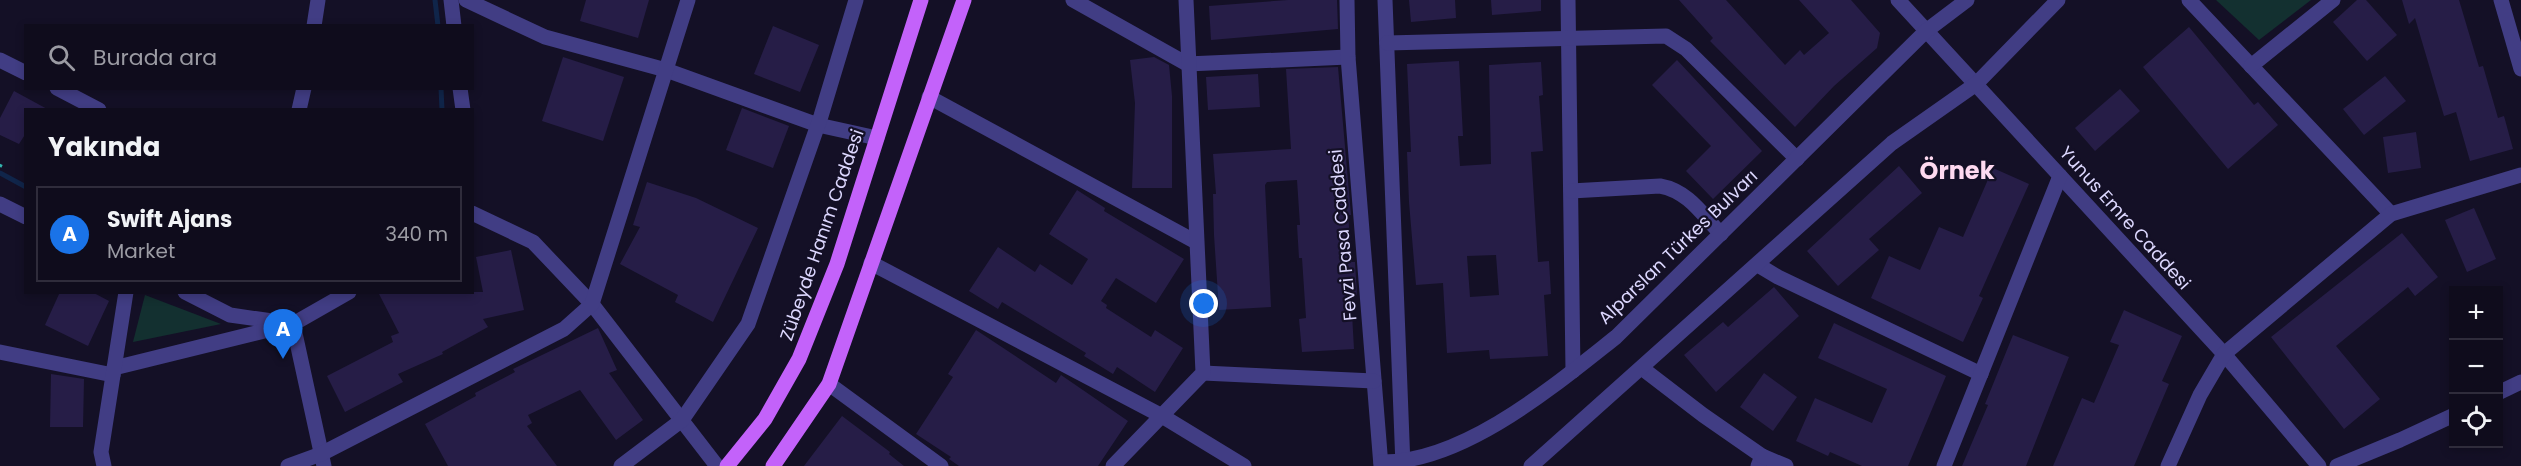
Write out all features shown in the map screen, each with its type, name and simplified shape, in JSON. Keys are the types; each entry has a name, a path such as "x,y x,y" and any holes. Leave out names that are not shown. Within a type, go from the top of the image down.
{"main road":[{"name":"Zübeyde Hanım Caddesi","path":"727,466 765,419 799,359 837,264 921,0"},
{"path":"773,466 829,384 964,0"}],"street":[{"path":"314,24 318,0"},
{"path":"451,0 454,24"},
{"path":"288,466 323,460 564,329 592,303 688,0"},
{"path":"621,466 682,420 748,324 818,125 856,0"},
{"path":"1073,0 1187,64 1348,57"},
{"path":"1113,466 1203,373 1187,64 1186,0"},
{"name":"Fevzi Pasa Caddesi","path":"1347,0 1348,57 1381,464"},
{"path":"1385,0 1403,464"},
{"path":"1568,0 1573,371"},
{"name":"Yunus Emre Caddesi","path":"1898,0 2224,354 2319,466"},
{"name":"Alparslan Türkes Bulvarı","path":"1381,464 1403,464 1472,439 1573,371 1616,337 1926,31 1966,0"},
{"path":"1532,466 1643,369 1892,143 1977,84 2058,0"},
{"path":"2189,0 2391,214"},
{"path":"2251,66 2333,0"},
{"path":"2500,0 2521,69"},
{"path":"473,2 545,37 666,70 818,125 877,138"},
{"path":"1387,43 1666,36 1686,49 1797,159"},
{"path":"0,60 24,72"},
{"path":"61,90 95,108"},
{"path":"299,108 304,90"},
{"path":"460,90 463,108"},
{"path":"929,97 1196,242"},
{"path":"2168,466 2200,395 2224,354 2391,214 2521,175"},
{"path":"1944,466 2060,176"},
{"path":"1571,191 1660,186 1670,188 1688,198 1721,234"},
{"path":"0,204 24,216"},
{"path":"474,214 533,242 592,303 717,466"},
{"path":"871,263 1162,417 1245,466"},
{"path":"1758,265 1778,278 1981,374"},
{"path":"104,466 101,452 126,294"},
{"path":"189,294 231,315 293,324"},
{"path":"0,352 113,372 293,324 346,294"},
{"path":"293,324 323,460"},
{"path":"1643,369 1760,461 1786,466"},
{"path":"1203,373 1374,381"},
{"path":"2503,391 2521,382"},
{"path":"829,384 941,466"},
{"path":"2337,466 2449,417"}],"path":[{"path":"0,167 3,161"}],"green space":[{"path":"2216,0 2311,0 2259,40"},
{"path":"145,295 221,324 133,342"}],"building":[{"path":"586,0 649,0 638,38 580,21"},
{"path":"1288,0 1337,0 1338,29 1211,40 1209,6"},
{"path":"1409,0 1455,0 1456,18 1411,22"},
{"path":"1491,0 1541,0 1541,11 1492,15"},
{"path":"1679,0 1726,0 1785,65 1800,50 1804,55 1829,33 1799,0 1851,0 1880,33 1877,48 1834,86 1795,127 1710,41 1713,38"},
{"path":"2357,0 2366,0 2397,35 2367,61 2333,22"},
{"path":"2402,0 2459,0 2479,67 2483,66 2498,118 2504,116 2513,149 2470,161 2456,112 2444,116 2415,18 2409,24"},
{"path":"773,26 819,45 800,92 754,74"},
{"path":"2189,27 2254,105 2258,102 2278,125 2228,169 2143,67"},
{"path":"563,57 624,77 603,141 542,121"},
{"path":"1154,57 1169,65 1172,96 1172,188 1132,188 1135,103 1130,60"},
{"path":"1677,60 1762,151 1713,199 1686,171 1711,146 1652,85"},
{"path":"1459,61 1463,136 1458,136 1460,166 1491,164 1489,65 1541,62 1543,95 1539,96 1543,151 1531,152 1538,262 1549,261 1551,294 1544,295 1548,356 1490,359 1489,350 1447,353 1443,283 1416,285 1409,202 1407,152 1411,152 1407,64","holes":["1496,255 1499,295 1470,297 1467,256"]},
{"path":"1338,67 1351,215 1348,215 1357,295 1351,296 1354,349 1302,352 1299,319 1306,318 1302,258 1299,258 1297,225 1300,225 1297,180 1267,182 1265,185 1271,307 1219,310 1214,235 1213,194 1216,194 1213,154 1291,149 1286,69"},
{"path":"1258,74 1260,107 1208,110 1206,77"},
{"path":"2385,76 2406,101 2364,135 2343,109"},
{"path":"2120,89 2140,111 2095,151 2075,128"},
{"path":"14,91 45,108 24,108 24,136 19,144 0,135 0,118"},
{"path":"742,108 789,126 773,168 726,150"},
{"path":"2416,132 2421,168 2388,173 2383,137"},
{"path":"1899,166 1922,193 1869,239 1879,250 1838,286 1807,251"},
{"path":"1993,168 2029,184 1979,296 1983,298 1963,342 1871,298 1889,256 1920,270 1939,227 1963,237"},
{"path":"647,182 696,198 758,228 713,322 675,302 678,295 620,264 640,227 633,225"},
{"path":"1077,190 1105,208 1104,211 1184,259 1156,303 1116,278 1101,301 1107,305 1106,308 1151,337 1155,330 1183,348 1155,392 1117,367 1113,374 1084,356 1086,353 1002,302 998,309 969,291 998,247 1035,272 1040,264 1072,285 1088,259 1049,234"},
{"path":"2474,208 2496,259 2467,272 2445,220"},
{"path":"2402,233 2438,277 2415,296 2408,287 2336,346 2380,399 2344,429 2271,337"},
{"path":"511,250 524,310 483,319 488,327 442,352 443,354 398,374 403,382 345,412 327,376 393,342 391,336 399,333 379,294 474,294 474,292 483,292 476,257"},
{"path":"1774,287 1799,316 1716,392 1684,355 1723,322 1728,327"},
{"path":"59,294 96,294 109,301 88,346 45,325"},
{"path":"2124,310 2182,336 2162,381 2169,384 2134,466 2053,466 2082,398 2094,403 2119,345 2110,342"},
{"path":"1834,323 1946,376 1908,466 1862,466 1830,452 1828,456 1796,441 1815,398 1872,423 1887,389 1818,358"},
{"path":"598,328 617,370 609,373 643,420 616,440 580,390 528,415 532,423 527,426 557,466 448,466 425,424 476,396 475,393 515,372 513,369"},
{"path":"976,330 1056,383 1061,375 1128,421 1098,466 959,466 949,459 951,457 916,434 953,377 948,374"},
{"path":"2013,335 2069,357 2026,466 1962,466 1988,405 1985,404"},
{"path":"1764,373 1797,397 1773,431 1740,407"},
{"path":"51,374 84,379 83,427 50,427"},
{"path":"842,416 890,452 889,454 904,466 804,466"}],"waterway":[{"path":"435,0 438,24"},
{"path":"441,90 442,108"},
{"path":"0,173 24,186"}],"place":[{"name":"Swift Ajans","path":"283,359"}],"district":[{"name":"Örnek","path":"1957,171"}]}
